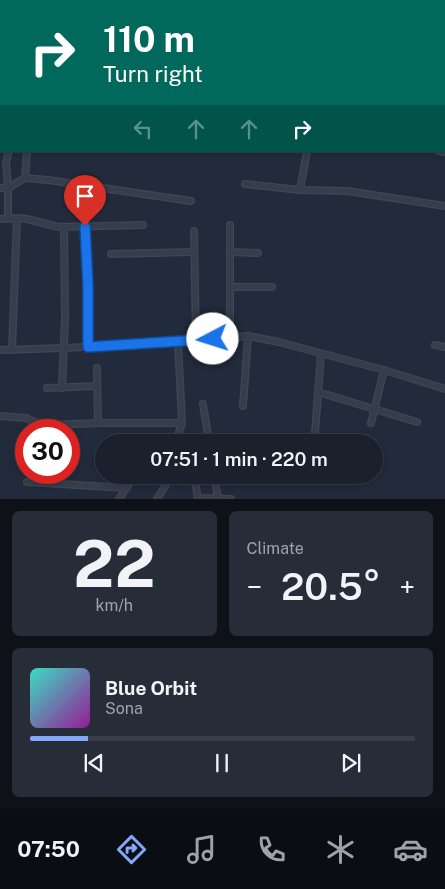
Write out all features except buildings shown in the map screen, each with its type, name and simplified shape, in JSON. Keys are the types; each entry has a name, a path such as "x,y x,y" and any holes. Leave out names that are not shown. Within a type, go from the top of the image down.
{"street":[{"path":"8,219 6,163 9,152"},
{"path":"25,178 27,152"},
{"path":"300,190 307,152"},
{"path":"0,188 8,188 25,178 191,201"},
{"path":"245,184 300,190 347,191 445,206"},
{"path":"12,350 17,218"},
{"path":"0,219 17,218 64,227 143,226"},
{"path":"85,226 88,286 88,347"},
{"path":"230,226 230,338"},
{"path":"62,388 64,348 64,227"},
{"path":"194,231 196,340"},
{"path":"110,254 194,252"},
{"path":"230,252 258,253"},
{"path":"230,287 272,287"},
{"path":"0,350 178,342 248,336 279,342 384,370 445,389"},
{"path":"243,406 248,336"},
{"path":"178,342 182,423 179,434"},
{"path":"435,345 445,346"},
{"path":"315,433 321,354"},
{"path":"97,368 98,423"},
{"path":"370,423 384,370"},
{"path":"47,388 97,386"},
{"path":"318,392 417,422"},
{"path":"203,404 208,434"},
{"path":"0,416 28,419"},
{"path":"80,425 98,423 182,423"},
{"path":"60,484 126,488"},
{"path":"119,499 128,484"},
{"path":"157,499 166,484"},
{"path":"196,484 198,499 231,499"},
{"path":"216,484 218,498"}],"route":[{"path":"85,226 88,286 88,347 213,339"}]}
